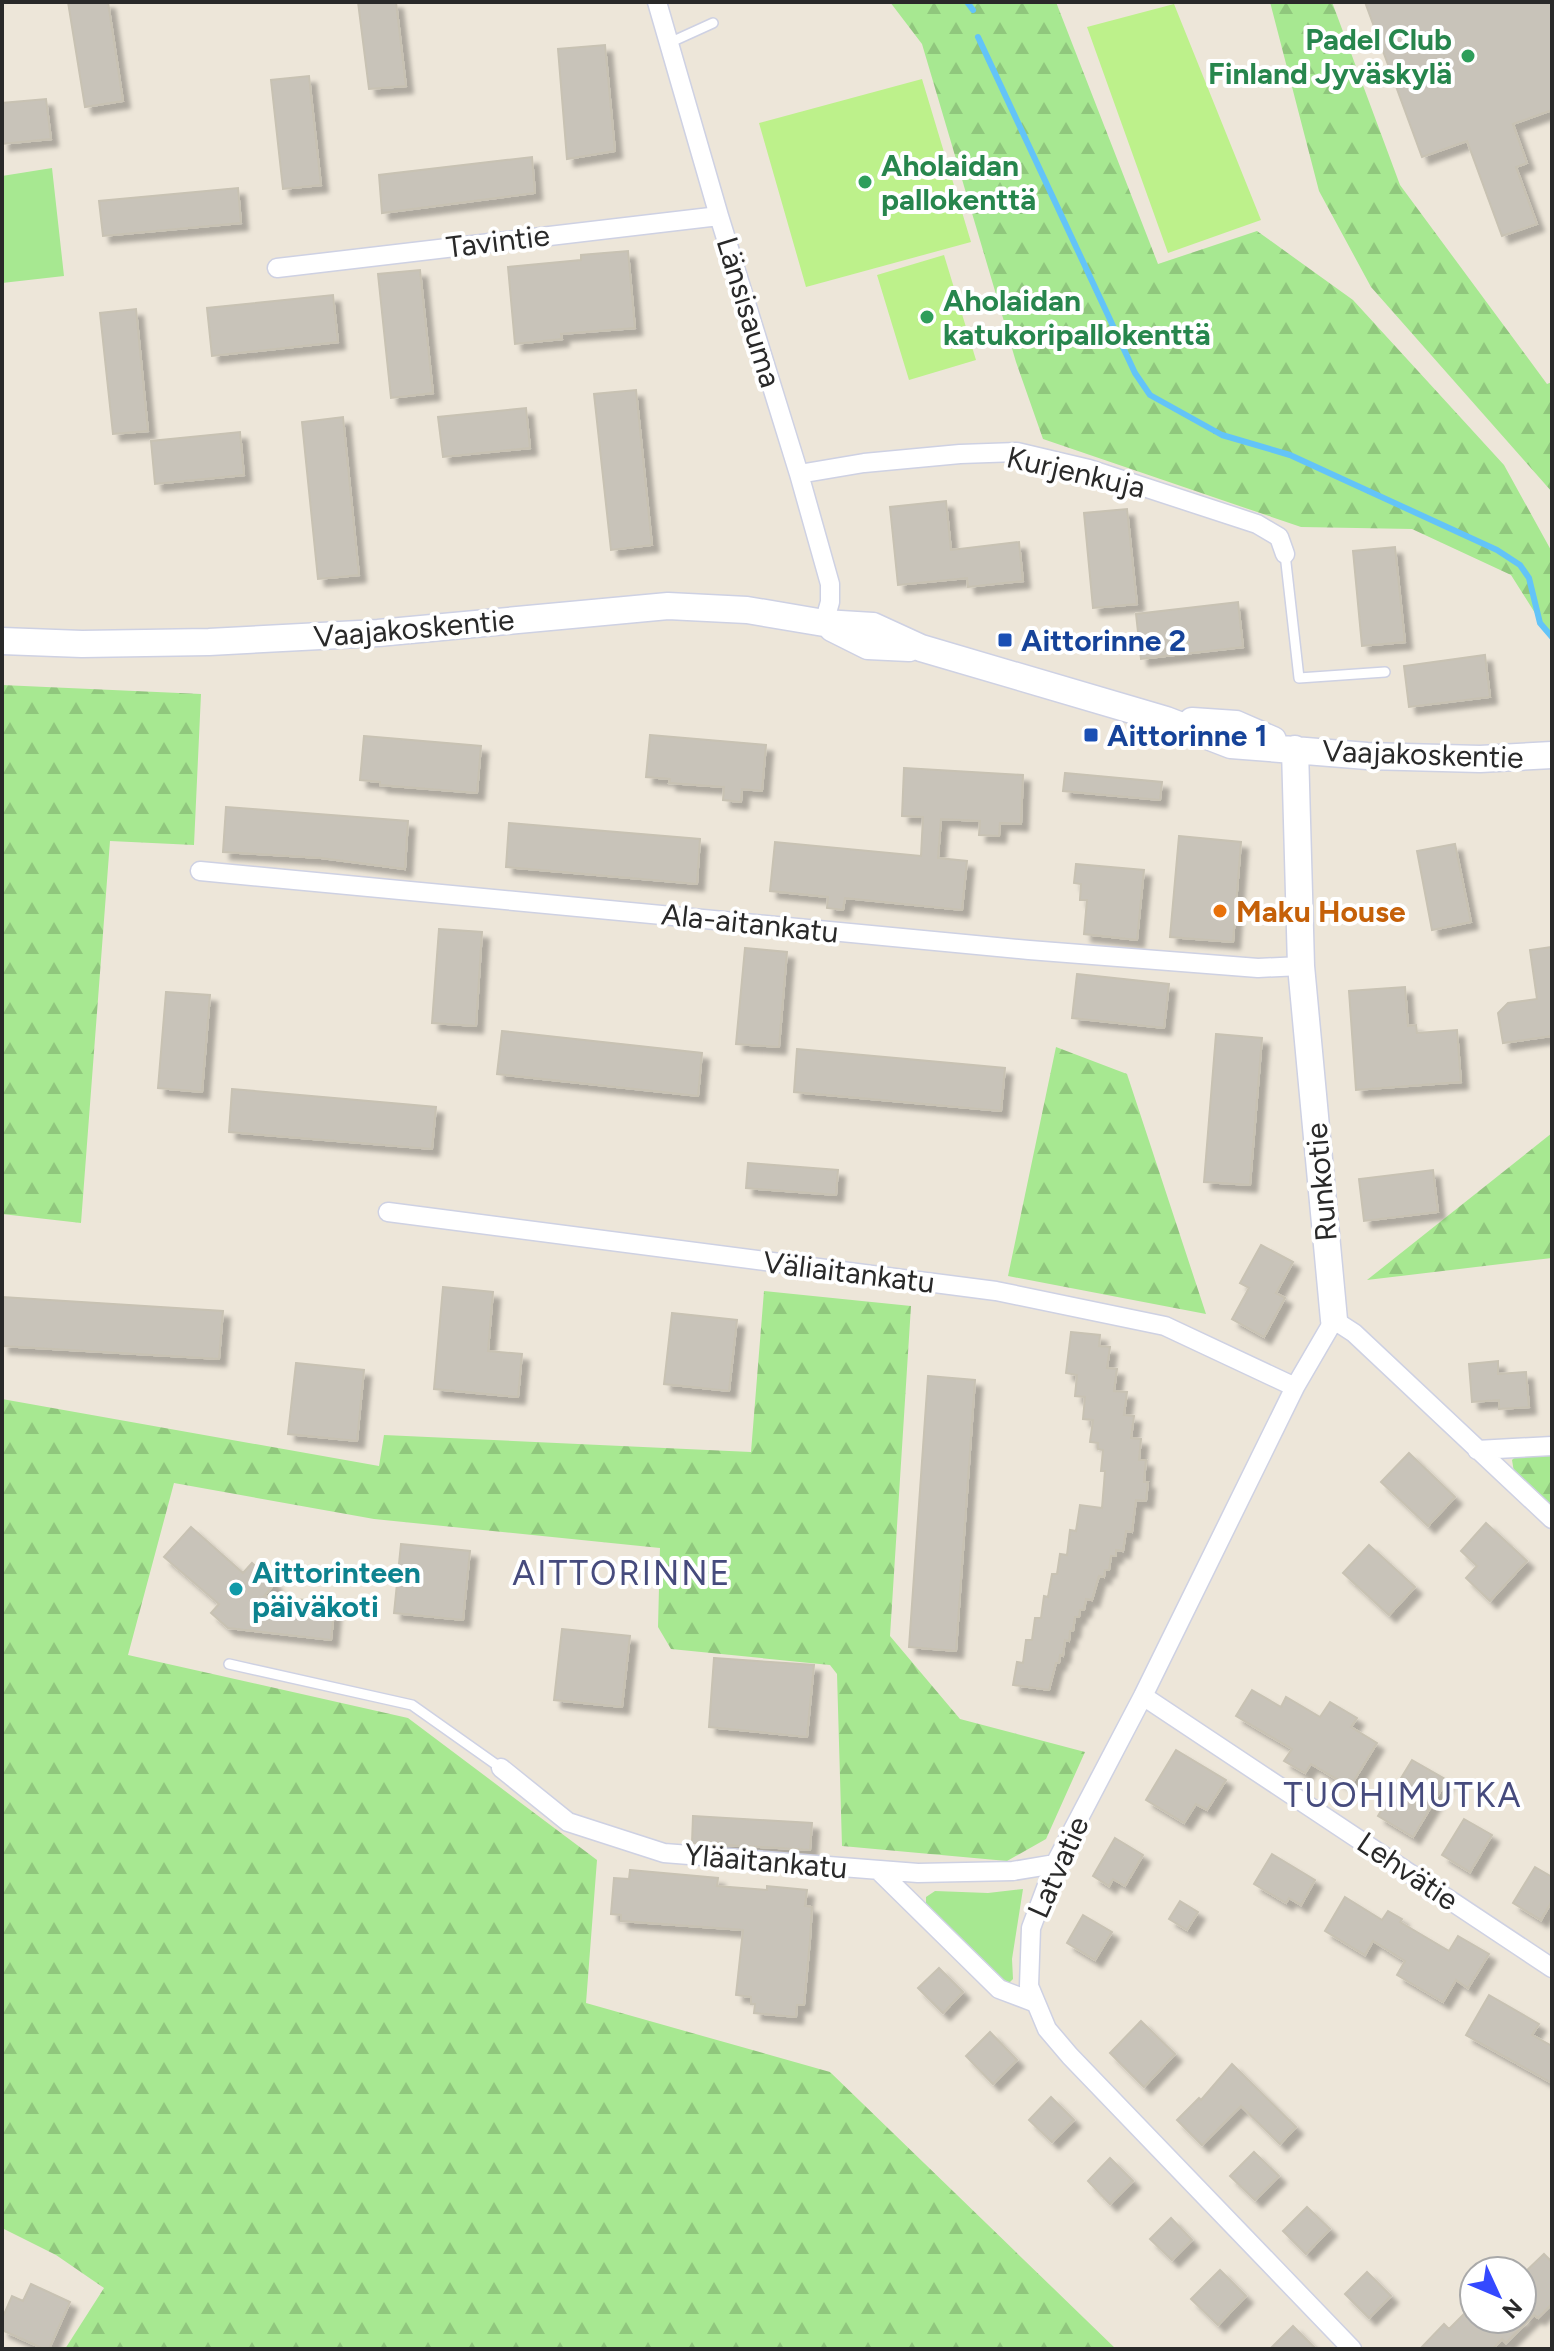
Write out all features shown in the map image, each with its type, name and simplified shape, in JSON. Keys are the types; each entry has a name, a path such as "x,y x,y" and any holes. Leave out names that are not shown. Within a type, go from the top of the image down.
{"main road":[{"name":"Vaajakoskentie","path":"2,641 82,644 240,640 378,633 668,606 747,610 824,623 868,646 921,648 1166,720 1236,724 1295,749 1367,756 1466,759 1552,755"},
{"name":"Runkotie","path":"1295,749 1301,966 1334,1320"}],"street":[{"name":"Länsisauma","path":"657,2 830,584 830,602 824,623"},
{"name":"Tavintie","path":"277,268 719,216"},
{"name":"Kurjenkuja","path":"799,474 864,463 1017,452 1089,469 1257,524 1279,537 1285,554"},
{"name":"Ala-aitankatu","path":"200,871 1029,950 1258,968 1301,966"},
{"name":"Väliaitankatu","path":"388,1212 996,1291 1165,1326 1295,1387"},
{"name":"Latvatie","path":"1334,1320 1295,1387 1143,1696 1055,1864 1031,1928 1029,1986 1047,2029 1070,2056 1352,2349"},
{"path":"1334,1320 1354,1333 1552,1519"},
{"path":"1477,1450 1552,1446"},
{"name":"Lehvätie","path":"1143,1696 1552,1968"},
{"name":"Yläaitankatu","path":"501,1768 568,1822 664,1853 918,1873 1013,1871 1055,1864"},
{"path":"878,1870 999,1989 1036,2003"}],"lane":[{"path":"669,43 713,23"},
{"path":"1285,554 1299,678 1385,672"},
{"path":"229,1664 412,1705 501,1768"}],"green space":[{"path":"890,2 1056,2 1158,264 1257,231 1353,300 1504,465 1552,552 1552,640 1511,575 1412,529 1301,527 1043,439 1016,362 922,44"},
{"path":"1270,2 1332,2 1400,185 1547,384 1552,382 1552,492 1371,287 1319,191"},
{"path":"1174,4 1261,220 1168,253 1087,27"},
{"name":"Aholaidan pallokenttä","path":"922,79 971,242 806,287 759,123"},
{"path":"52,168 64,276 2,283 2,176"},
{"name":"Aholaidan katukoripallokenttä","path":"944,255 976,360 909,380 877,275"},
{"path":"2,685 201,694 194,845 110,841 81,1223 2,1214"},
{"path":"1056,1047 1127,1074 1206,1314 1008,1276"},
{"path":"1552,1133 1552,1258 1367,1280"},
{"path":"764,1291 911,1306 890,1636 960,1719 1085,1752 1046,1839 1007,1861 842,1846 837,1674 830,1665 671,1649 658,1627 660,1548 374,1519 174,1483 128,1655 408,1718 597,1860 586,2003 830,2072 1116,2349 65,2349 104,2288 56,2255 2,2228 2,1399 379,1466 384,1435 751,1452"},
{"path":"1552,1452 1552,1507 1514,1472 1512,1460 1519,1453"},
{"path":"1023,1889 1012,1959 1013,1979 1009,1983 981,1963 926,1906 926,1897 935,1891 988,1893"}],"building":[{"path":"68,2 108,2 123,101 85,107"},
{"path":"358,2 396,2 406,86 369,89"},
{"name":"Padel Club Finland Jyväskylä","path":"1365,2 1552,2 1552,110 1513,124 1527,163 1516,167 1537,224 1502,236 1467,141 1422,157"},
{"path":"605,45 615,151 567,159 558,49"},
{"path":"309,76 321,185 283,189 271,80"},
{"path":"46,99 51,139 2,144 2,103"},
{"path":"532,157 535,193 382,213 379,175"},
{"path":"238,188 241,223 103,236 99,201"},
{"path":"628,251 635,328 561,334 562,339 515,344 508,267 581,260 581,255"},
{"path":"420,270 433,393 391,398 378,274"},
{"path":"333,295 338,342 212,356 207,308"},
{"path":"136,309 148,431 113,434 100,313"},
{"path":"636,390 652,545 611,550 594,394"},
{"path":"526,408 530,448 443,457 438,417"},
{"path":"343,417 359,575 318,579 302,422"},
{"path":"240,432 244,475 155,484 151,441"},
{"path":"946,501 951,550 1019,542 1023,581 968,587 967,578 898,585 890,507"},
{"path":"1127,509 1137,604 1093,608 1084,513"},
{"path":"1395,547 1405,642 1362,646 1353,551"},
{"path":"1238,602 1243,647 1141,659 1136,614"},
{"path":"1485,655 1490,697 1409,707 1404,666"},
{"path":"650,735 766,745 762,791 742,789 741,802 723,800 724,787 669,783 670,779 646,777"},
{"path":"364,736 481,746 477,793 380,785 380,782 360,780"},
{"path":"904,768 1023,775 1021,824 1000,823 999,836 979,835 980,821 941,819 938,858 967,861 962,910 845,898 843,910 827,908 828,897 770,891 775,842 921,856 923,817 902,816"},
{"path":"1065,773 1162,782 1160,800 1063,791"},
{"path":"226,807 408,821 405,869 321,858 223,852"},
{"path":"509,823 700,839 697,884 506,867"},
{"path":"1179,836 1241,842 1233,942 1170,937"},
{"path":"1455,844 1471,922 1432,930 1417,851"},
{"path":"1076,864 1144,870 1137,940 1084,934 1087,900 1080,900 1081,884 1074,883"},
{"path":"439,929 482,932 476,1026 432,1023"},
{"path":"1552,947 1552,1036 1503,1043 1498,1013 1508,1003 1537,999 1530,950"},
{"path":"745,948 787,952 779,1047 736,1044"},
{"path":"1077,974 1169,984 1164,1028 1072,1018"},
{"path":"1405,987 1408,1026 1416,1025 1417,1033 1457,1030 1461,1082 1356,1090 1349,991"},
{"path":"166,992 210,995 202,1092 158,1088"},
{"path":"502,1031 702,1053 698,1096 497,1074"},
{"path":"1216,1034 1262,1038 1250,1185 1204,1182"},
{"path":"797,1049 1005,1068 1001,1111 794,1092"},
{"path":"232,1089 436,1107 432,1149 229,1132"},
{"path":"748,1163 838,1170 836,1195 746,1188"},
{"path":"1433,1170 1438,1212 1364,1221 1359,1179"},
{"path":"1261,1245 1293,1262 1276,1293 1285,1298 1264,1337 1232,1319 1249,1288 1240,1283"},
{"path":"443,1287 493,1292 488,1351 522,1354 518,1397 434,1389"},
{"path":"2,1297 223,1311 219,1359 2,1346"},
{"path":"672,1313 737,1320 729,1391 664,1384"},
{"path":"1071,1332 1100,1335 1099,1346 1110,1347 1107,1368 1117,1369 1114,1391 1127,1392 1124,1415 1134,1416 1131,1438 1141,1439 1139,1460 1146,1460 1144,1482 1148,1482 1146,1501 1136,1500 1132,1532 1126,1531 1123,1551 1116,1550 1116,1556 1111,1556 1109,1570 1105,1570 1104,1577 1099,1576 1092,1600 1086,1599 1084,1610 1080,1610 1079,1617 1075,1617 1073,1631 1070,1631 1069,1641 1065,1640 1063,1656 1060,1655 1059,1663 1056,1663 1049,1690 1013,1685 1017,1662 1023,1663 1026,1640 1032,1640 1035,1618 1041,1618 1044,1596 1048,1597 1052,1574 1057,1574 1060,1554 1067,1555 1070,1530 1076,1531 1080,1505 1102,1508 1105,1471 1101,1471 1103,1450 1098,1449 1098,1443 1090,1442 1093,1420 1083,1419 1085,1397 1075,1396 1077,1375 1066,1373"},
{"path":"1498,1361 1498,1374 1526,1372 1529,1407 1499,1409 1499,1400 1472,1402 1469,1364"},
{"path":"296,1363 364,1370 357,1441 288,1434"},
{"path":"928,1376 975,1380 956,1651 909,1647"},
{"path":"1409,1453 1455,1497 1428,1526 1381,1482"},
{"path":"1486,1523 1527,1561 1490,1601 1466,1578 1477,1566 1461,1551"},
{"name":"Aittorinteen päiväkoti","path":"191,1527 243,1573 252,1563 275,1583 264,1596 335,1603 331,1640 228,1628 211,1613 219,1604 164,1557"},
{"path":"401,1544 470,1551 463,1620 394,1613"},
{"path":"1369,1545 1415,1587 1389,1615 1343,1573"},
{"path":"562,1629 630,1636 622,1707 554,1700"},
{"path":"714,1658 814,1665 807,1737 709,1727"},
{"path":"1252,1690 1281,1707 1286,1697 1320,1717 1330,1702 1357,1718 1351,1727 1377,1743 1350,1787 1311,1764 1305,1773 1284,1761 1292,1749 1236,1716"},
{"path":"1176,1750 1226,1780 1207,1810 1196,1804 1184,1823 1146,1800"},
{"path":"1412,1760 1447,1780 1413,1837 1378,1816"},
{"path":"693,1816 812,1823 810,1850 692,1843"},
{"path":"1464,1819 1492,1835 1470,1872 1442,1855"},
{"path":"1115,1838 1143,1855 1125,1886 1113,1879 1109,1886 1093,1876"},
{"path":"1272,1854 1315,1880 1301,1905 1289,1898 1286,1903 1254,1884"},
{"path":"1535,1867 1552,1877 1552,1901 1541,1920 1513,1903"},
{"path":"630,1870 718,1878 717,1886 807,1890 805,1906 812,1907 810,1940 804,2005 797,2005 796,2017 754,2013 755,2004 751,2004 751,1997 736,1995 743,1930 621,1921 621,1915 611,1914 614,1878 629,1879"},
{"path":"1345,1897 1382,1920 1388,1911 1402,1919 1400,1922 1449,1951 1458,1936 1489,1954 1468,1988 1456,1980 1443,2002 1397,1975 1405,1961 1373,1941 1365,1955 1325,1931"},
{"path":"1180,1901 1198,1912 1187,1930 1169,1919"},
{"path":"1083,1915 1112,1932 1095,1960 1067,1943"},
{"path":"939,1968 963,1992 943,2013 918,1988"},
{"path":"1489,1995 1539,2024 1532,2035 1552,2046 1552,2083 1466,2035"},
{"path":"1141,2021 1175,2054 1144,2087 1110,2053"},
{"path":"990,2032 1017,2060 993,2084 966,2056"},
{"path":"1232,2064 1296,2127 1280,2144 1241,2106 1202,2145 1177,2120 1199,2098 1201,2100"},
{"path":"1051,2097 1074,2120 1052,2142 1029,2120"},
{"path":"1254,2152 1279,2176 1255,2200 1230,2176"},
{"path":"1110,2158 1133,2181 1110,2204 1088,2181"},
{"path":"1307,2207 1330,2229 1306,2254 1283,2231"},
{"path":"1171,2218 1192,2240 1172,2260 1150,2239"},
{"path":"1544,2254 1552,2262 1552,2304 1538,2318 1538,2260"},
{"path":"1220,2270 1246,2296 1218,2325 1191,2299"},
{"path":"1367,2272 1391,2296 1369,2318 1345,2294"},
{"path":"31,2284 70,2302 49,2349 2,2330 2,2319 12,2296 23,2301"},
{"path":"1458,2320 1458,2335 1514,2335 1506,2343 1502,2339 1493,2349 1420,2349 1444,2324 1449,2329"},
{"path":"1293,2326 1316,2349 1270,2349"}],"waterway":[{"path":"967,2 973,10"},
{"path":"978,37 1135,373 1150,395 1222,435 1290,455 1497,550 1520,565 1529,578 1540,623 1552,637"}],"place":[{"name":"Padel Club Finland Jyväskylä","path":"1468,56"},
{"name":"Aholaidan pallokenttä","path":"865,182"},
{"name":"Aholaidan katukoripallokenttä","path":"927,317"},
{"name":"Aittorinne 2","path":"1005,640"},
{"name":"Aittorinne 1","path":"1091,735"},
{"name":"Maku House","path":"1220,911"},
{"name":"Aittorinteen päiväkoti","path":"236,1589"}],"district":[{"name":"AITTORINNE","path":"622,1573"},
{"name":"TUOHIMUTKA","path":"1403,1795"}]}
